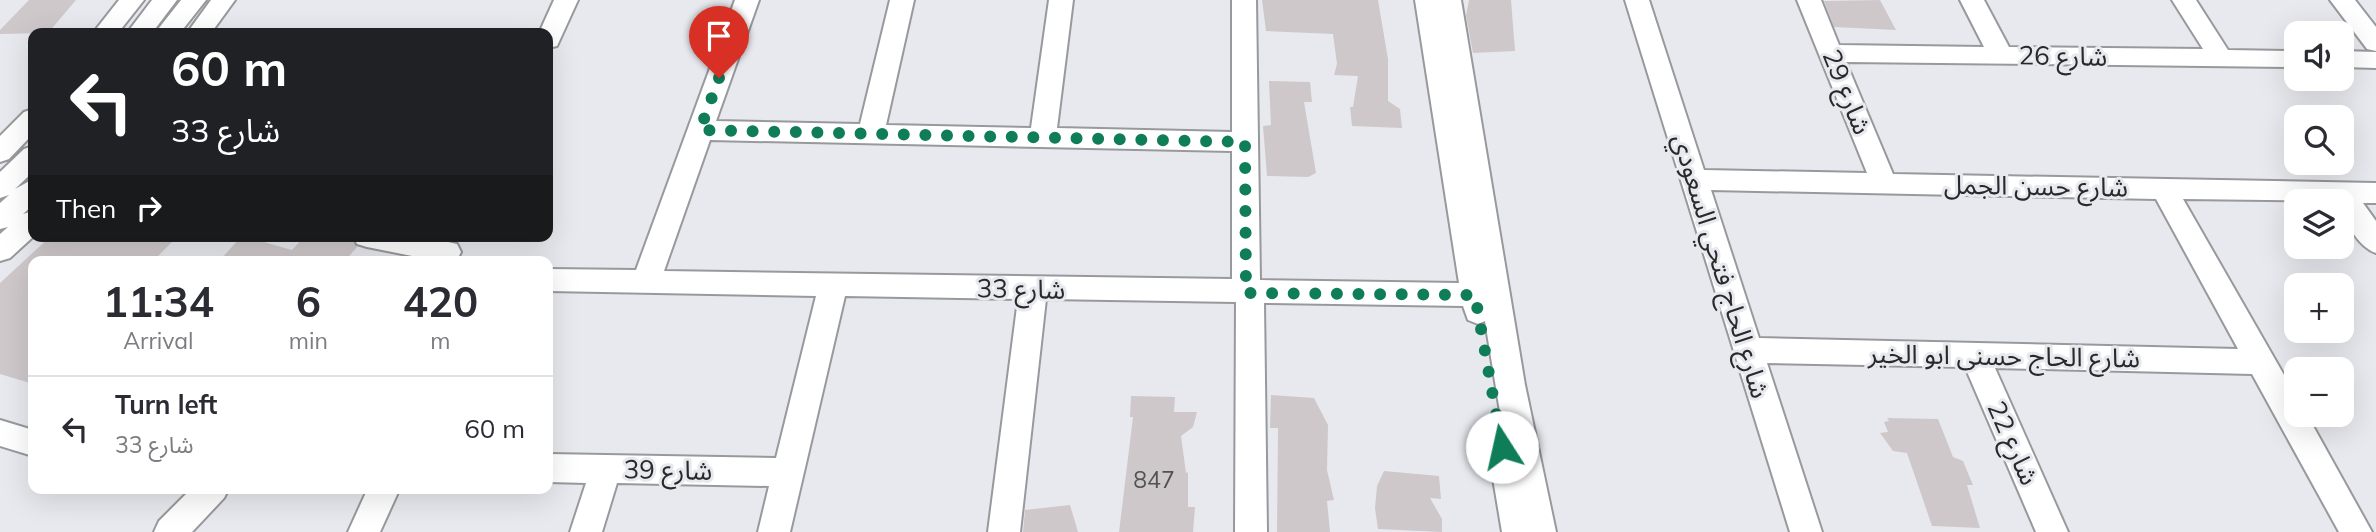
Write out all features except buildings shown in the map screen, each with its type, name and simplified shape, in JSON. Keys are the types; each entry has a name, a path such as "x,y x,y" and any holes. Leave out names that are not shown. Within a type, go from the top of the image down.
{"street":[{"path":"109,28 132,0"},
{"path":"143,28 165,0"},
{"path":"171,28 194,0"},
{"path":"203,28 223,0"},
{"path":"553,29 566,0"},
{"path":"646,282 747,0"},
{"path":"871,134 902,0"},
{"path":"1043,138 1061,0"},
{"path":"1244,0 1251,532"},
{"path":"1427,0 1485,295 1510,386 1540,532"},
{"path":"1449,0 1485,295 1518,532"},
{"name":"شارع الحاج فتحي السعودي","path":"1637,0 1807,532"},
{"name":"شارع 29","path":"1809,0 1884,183"},
{"path":"1972,0 2001,55"},
{"path":"2184,0 2221,58"},
{"path":"2342,0 2376,43"},
{"name":"شارع 26","path":"1831,53 2284,58"},
{"path":"2354,59 2376,60"},
{"path":"0,152 28,123"},
{"path":"700,130 1245,142"},
{"path":"0,188 28,161"},
{"name":"شارع حسن الجمل","path":"1695,180 2284,191"},
{"path":"2164,189 2356,532"},
{"name":"شارع حسن الجمل","path":"2354,192 2376,193"},
{"path":"0,219 28,193"},
{"path":"2354,211 2376,242"},
{"path":"0,250 28,225"},
{"path":"401,242 446,250"},
{"name":"شارع 33","path":"553,281 1485,295"},
{"path":"774,532 833,286"},
{"path":"1004,532 1034,289"},
{"name":"شارع الحاج حسنى ابو الخير","path":"1747,350 2261,362"},
{"name":"شارع 22","path":"1974,354 2052,532"},
{"path":"0,433 28,441"},
{"name":"شارع 39","path":"553,468 788,472"},
{"path":"586,532 606,469"},
{"path":"170,532 199,494"},
{"path":"364,532 381,494"}],"route":[{"path":"719,78 700,130 1245,142 1246,293 1475,295 1502,447"}]}
